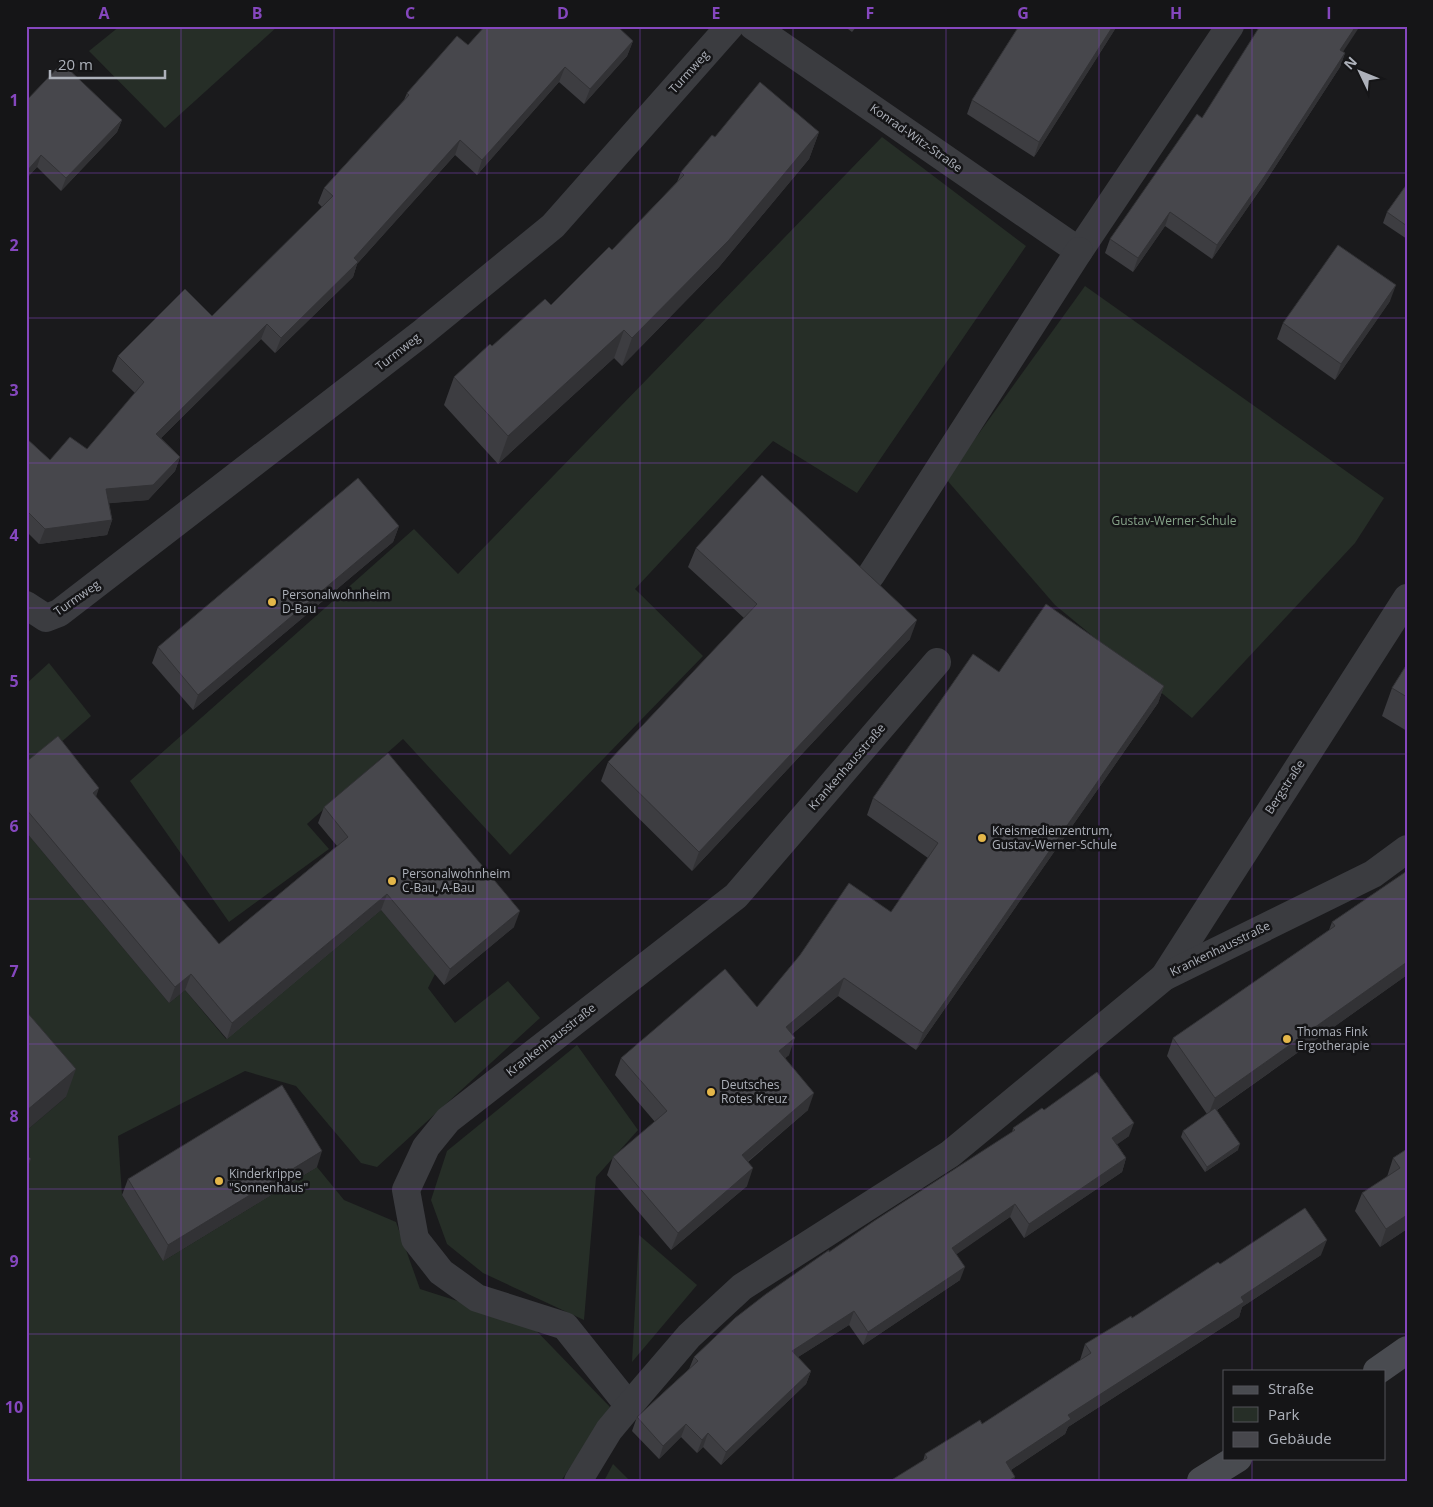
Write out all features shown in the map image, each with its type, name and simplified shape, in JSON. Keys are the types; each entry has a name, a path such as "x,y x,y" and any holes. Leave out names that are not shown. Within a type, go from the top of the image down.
{"street":[{"name":"Turmweg","path":"26,605 46,618 59,613 422,333 538,239 553,226 730,26"},
{"name":"Konrad-Witz-Straße","path":"753,26 1079,251"},
{"path":"871,575 1079,251 1230,26"},
{"name":"Bergstraße","path":"1164,977 1407,598"},
{"name":"Krankenhausstraße","path":"628,1406 565,1326 477,1298 441,1272 415,1239 406,1190 426,1147 448,1120 736,896 937,662"},
{"name":"Krankenhausstraße","path":"578,1481 609,1430 628,1406 689,1336 742,1287 950,1154 1164,977 1373,874 1407,850"},
{"path":"1378,1370 1407,1350"},
{"path":"1202,1481 1235,1460"}],"green space":[{"path":"120,26 278,26 165,128 89,51"},
{"path":"882,137 1026,246 857,493 773,441 635,589 703,656 510,855 403,739 307,824 329,849 229,922 130,781 414,529 458,574"},
{"name":"Gustav-Werner-Schule","path":"1085,286 1384,498 1355,543 1192,718 1055,605 946,479"},
{"path":"49,663 91,716 26,773 26,684"},
{"path":"26,832 169,1003 185,990 226,1039 381,910 435,974 428,988 455,1023 508,981 540,1018 377,1167 361,1163 296,1086 245,1071 118,1136 122,1195 163,1261 317,1167 344,1200 396,1222 420,1289 526,1320 610,1407 561,1481 29,1481 26,1479 26,1131 66,1097 26,1051"},
{"path":"577,1045 638,1130 596,1177 584,1320 483,1273 447,1244 431,1200 447,1151"},
{"path":"639,1235 697,1285 632,1362"},
{"path":"613,1464 630,1481 604,1481"}],"building":[{"path":"485,26 617,26 633,41 590,89 565,67 482,160 460,140 354,258 358,262 281,338 267,324 156,434 180,457 153,485 106,489 112,520 45,529 26,510 26,438 50,460 70,437 87,449 144,382 118,356 185,289 212,316 333,196 324,188 409,95 407,93 457,36 468,45"},
{"path":"1019,26 1113,26 1039,142 972,100"},
{"path":"1260,26 1356,26 1340,50 1345,53 1269,170 1217,245 1170,212 1138,258 1110,239 1197,114 1202,118"},
{"path":"62,63 122,120 66,178 41,155 26,172 26,101"},
{"path":"760,82 819,132 729,240 632,338 624,330 508,436 454,377 490,344 492,346 545,299 551,305 609,247 612,250 684,175 681,172 712,135 715,137"},
{"path":"1407,184 1407,226 1387,212"},
{"path":"1338,245 1396,285 1341,364 1283,323"},
{"path":"762,475 917,620 699,852 608,762 757,604 696,548"},
{"name":"Personalwohnheim D-Bau","path":"358,478 399,526 198,695 158,647"},
{"name":"Kreismedienzentrum, Gustav-Werner-Schule","path":"1046,604 1164,686 923,1033 844,978 786,1027 795,1038 779,1051 814,1093 742,1155 753,1168 678,1233 613,1157 667,1111 621,1058 725,969 757,1007 800,955 849,883 891,912 938,843 873,798 973,654 999,672"},
{"path":"1407,664 1407,697 1392,688"},
{"name":"Personalwohnheim C-Bau, A-Bau","path":"58,736 99,788 93,793 219,944 348,837 324,807 388,753 520,911 450,969 387,894 232,1023 191,974 175,987 26,809 26,762"},
{"path":"1407,871 1407,962 1215,1098 1173,1038 1335,926 1332,922"},
{"path":"26,1011 76,1069 26,1111"},
{"path":"1097,1072 1134,1123 1112,1138 1126,1158 1029,1224 1015,1204 952,1248 965,1267 868,1332 854,1311 792,1351 811,1371 726,1452 708,1433 702,1440 686,1424 663,1446 637,1417 698,1361 694,1357 735,1318 766,1294 829,1250 829,1252 1015,1130 1013,1128 1042,1108 1044,1110"},
{"name":"Kinderkrippe \"Sonnenhaus\"","path":"282,1085 322,1151 168,1245 128,1179"},
{"path":"1215,1108 1240,1144 1207,1167 1183,1131"},
{"path":"1407,1149 1407,1215 1386,1229 1362,1193 1400,1168 1393,1158"},
{"path":"26,1154 31,1159 26,1163"},
{"path":"1305,1208 1327,1240 1241,1297 1244,1302 1068,1415 1071,1419 1006,1462 1015,1477 1008,1481 890,1481 927,1458 925,1454 980,1420 982,1424 1091,1353 1085,1344 1131,1316 1132,1318 1218,1262 1220,1264"}],"place":[{"name":"Personalwohnheim D-Bau","path":"272,602"},
{"name":"Kreismedienzentrum, Gustav-Werner-Schule","path":"982,838"},
{"name":"Personalwohnheim C-Bau, A-Bau","path":"392,881"},
{"name":"Thomas Fink Ergotherapie","path":"1287,1039"},
{"name":"Deutsches Rotes Kreuz","path":"711,1092"},
{"name":"Kinderkrippe \"Sonnenhaus\"","path":"219,1181"}]}
